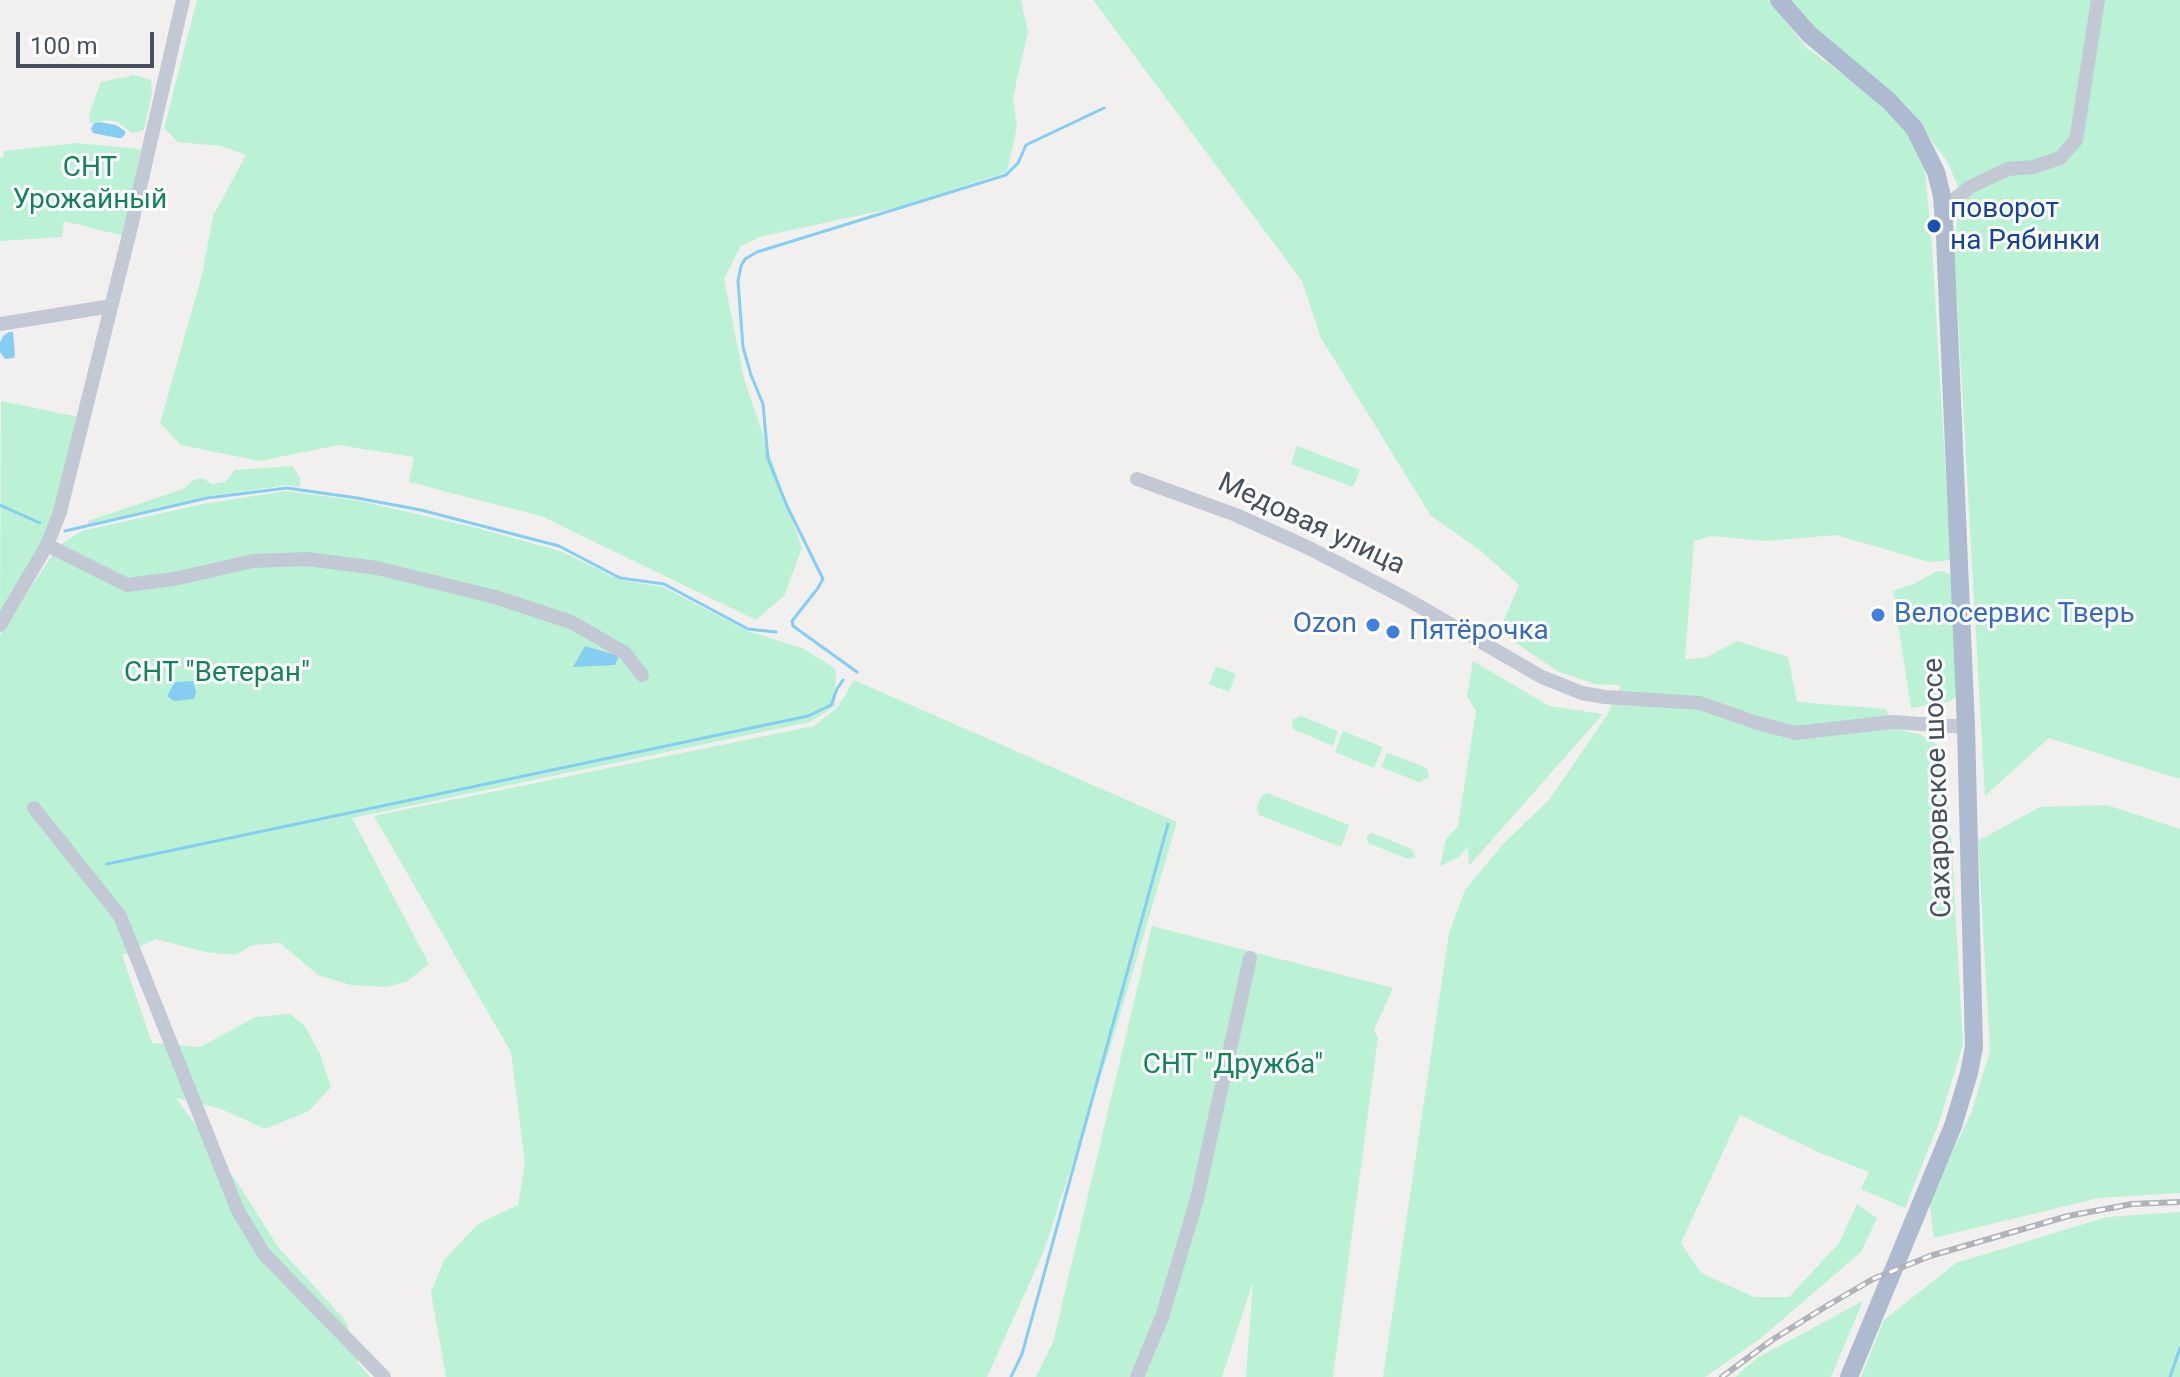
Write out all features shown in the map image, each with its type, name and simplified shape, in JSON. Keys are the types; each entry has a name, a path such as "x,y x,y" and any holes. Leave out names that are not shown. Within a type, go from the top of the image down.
{"main road":[{"name":"Сахаровское шоссе","path":"1779,0 1809,34 1907,118 1932,160 1943,208 1966,727 1974,1034 1972,1060 1953,1126 1849,1377"}],"street":[{"path":"0,625 47,545 60,512 183,0"},
{"path":"1943,208 1970,187 2008,169 2033,167 2060,158 2076,140 2098,0"},
{"path":"0,324 111,306"},
{"name":"Медовая улица","path":"1137,479 1236,515 1309,548 1562,686 1605,697 1700,703 1796,733 1891,722 1966,727"},
{"path":"47,545 127,585 174,579 253,561 307,559 377,568 495,597 571,622 625,653 642,675"},
{"path":"34,808 120,916 238,1211 257,1243 264,1254 384,1377"},
{"path":"1137,1377 1162,1317 1197,1199 1250,958"}],"green space":[{"path":"197,0 1021,0 1028,32 1013,97 1017,127 1007,172 898,207 759,237 740,247 724,279 744,379 802,548 784,596 756,620 541,516 409,482 414,457 339,445 259,461 181,445 160,423 202,275 213,216 246,155 221,146 178,142 164,128"},
{"path":"1093,0 1768,0 1807,48 1883,104 1906,131 1924,160 1951,560 1929,562 1836,535 1765,541 1711,536 1694,541 1685,659 1705,658 1737,641 1788,657 1797,702 1886,709 1893,729 1919,734 1944,749 1963,1044 1940,1120 1905,1208 1861,1189 1869,1172 1740,1115 1681,1243 1701,1273 1754,1297 1789,1297 1839,1243 1857,1204 1877,1218 1861,1252 1761,1338 1705,1377 1383,1377 1449,933 1465,890 1503,844 1549,800 1607,715 1621,685 1594,684 1557,671 1499,631 1519,585 1480,550 1431,516 1321,338 1302,281"},
{"path":"1788,0 2180,0 2180,779 2049,738 1985,796 1954,245 1960,198 2009,171 2035,170 2059,161 2057,157 2033,165 2007,166 1960,191 1947,161 1901,101 1805,20"},
{"path":"134,75 151,80 152,93 144,130 132,133 117,122 108,120 90,123 89,114 101,82"},
{"name":"СНТ Урожайный","path":"76,143 141,149 124,236 64,221 62,237 0,241 0,158 4,157 4,151"},
{"path":"1,401 78,417 47,541 0,620"},
{"path":"1297,446 1360,470 1353,487 1291,464"},
{"path":"292,466 300,477 300,487 288,485 208,496 88,524 88,521 183,489 194,480 202,478 212,484 225,482 235,470"},
{"name":"СНТ \"Ветеран\"","path":"286,491 360,501 477,528 560,551 620,580 663,587 748,631 802,648 836,669 835,706 810,722 352,818 429,964 406,982 386,987 351,985 318,975 280,943 252,945 235,955 206,952 156,939 122,955 152,1043 200,1047 256,1017 290,1014 304,1025 320,1054 331,1087 309,1111 265,1129 221,1109 176,1098 237,1182 279,1248 346,1321 358,1363 370,1377 0,1377 0,635 58,546 82,531 203,504"},
{"path":"1943,571 1952,575 1956,697 1949,702 1911,708 1893,591"},
{"path":"1473,661 1549,706 1603,714 1469,866 1468,847 1459,857 1440,866 1446,839 1458,826 1476,711 1467,696"},
{"path":"1216,666 1236,674 1229,692 1209,684"},
{"path":"854,680 1177,822 1112,1042 1043,1253 987,1377 446,1377 431,1293 444,1260 478,1224 518,1205 525,1163 511,1052 374,816 814,726 838,707"},
{"path":"1301,716 1338,731 1333,746 1293,729 1292,720"},
{"path":"1343,731 1383,747 1374,768 1335,752"},
{"path":"1387,753 1425,767 1428,778 1419,782 1381,767"},
{"path":"1267,793 1349,825 1341,847 1259,815 1257,808 1261,796"},
{"path":"2107,805 2180,829 2180,1193 2098,1198 1934,1238 1929,1199 1971,1114 1990,1051 1978,841 2040,807"},
{"path":"1372,833 1412,849 1415,857 1408,859 1368,843 1366,837"},
{"name":"СНТ \"Дружба\"","path":"1152,926 1393,988 1374,1030 1378,1038 1333,1377 1246,1377 1253,1282 1222,1377 1036,1377 1053,1342"},
{"path":"2180,1212 2180,1377 1861,1377 1884,1320 1956,1263 2107,1217"},
{"path":"1863,1301 1831,1377 1735,1377 1757,1358"}],"water":[{"path":"94,123 116,125 125,134 118,138 93,133"},
{"path":"9,332 13,332 15,355 14,358 5,359 0,352 0,342"},
{"path":"585,646 619,656 615,665 573,667"},
{"path":"193,681 194,699 174,701 167,696 175,682"}],"waterway":[{"path":"857,672 793,626 792,621 823,579 768,459 763,404 743,347 738,281 741,266 745,259 757,252 1006,175 1018,163 1026,145 1104,108"},
{"path":"65,531 207,498 287,488 421,510 559,546 620,578 664,584 748,629 776,632"},
{"path":"0,505 40,523"},
{"path":"107,864 808,716 831,705 843,680"},
{"path":"1011,1377 1022,1354 1168,824"},
{"path":"2170,1377 2180,1348"}],"railway":[{"path":"1722,1377 1772,1340 1873,1279 1930,1256 2068,1216 2132,1204 2180,1202"}],"place":[{"name":"поворот на Рябинки","path":"1934,226"},
{"name":"Велосервис Тверь","path":"1878,615"},
{"name":"Ozon","path":"1373,625"},
{"name":"Пятёрочка","path":"1393,632"}]}
